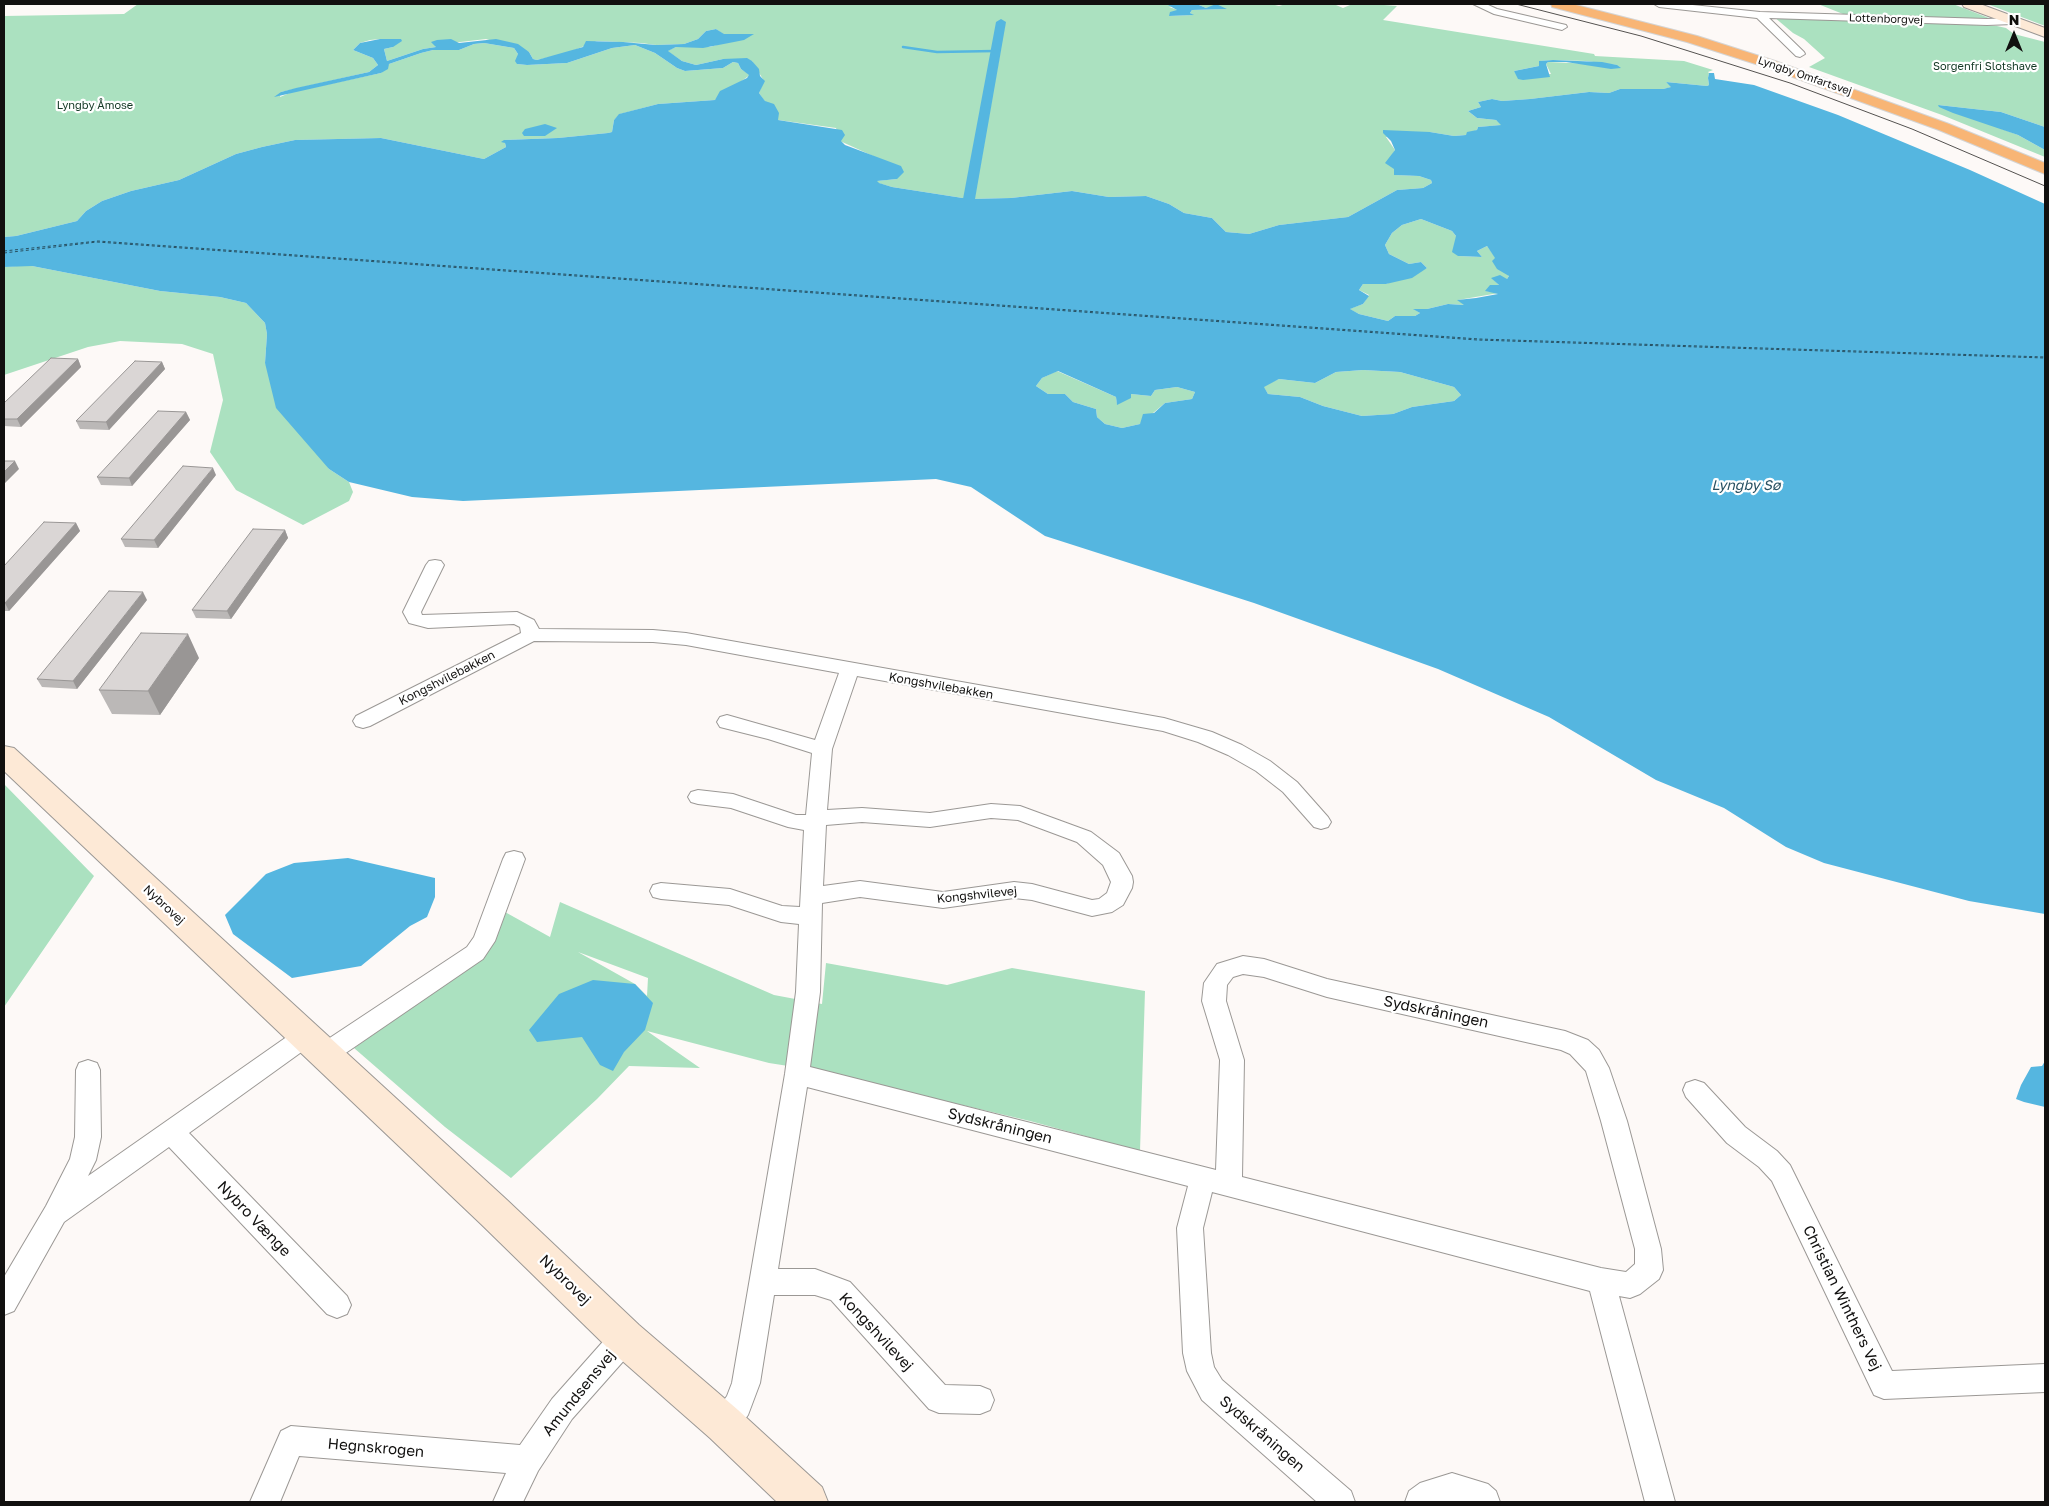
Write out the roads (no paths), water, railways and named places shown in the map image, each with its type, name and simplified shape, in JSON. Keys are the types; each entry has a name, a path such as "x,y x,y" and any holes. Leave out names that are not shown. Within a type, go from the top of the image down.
{"highway":[{"name":"Lyngby Omfartsvej","path":"1557,4 1692,39 1778,66 1944,127 2045,169"},
{"name":"Lyngby Omfartsvej","path":"1575,4 1698,36 1838,81 2045,162"}],"street":[{"path":"1478,4 1494,11 1562,27"},
{"name":"Lottenborgvej","path":"1659,4 1760,15 1987,22 2012,21"},
{"path":"1969,4 2045,33"},
{"path":"1818,7 1837,17"},
{"path":"1760,15 1800,54"},
{"path":"435,565 412,612 415,619 428,622 517,618 528,624 531,635"},
{"name":"Kongshvilebakken","path":"362,721 531,635 684,638 1164,725 1205,737 1235,750 1262,766 1290,787 1320,822"},
{"path":"724,1424 738,1405 746,1383 763,1282 797,1074 808,992 815,820 822,750 850,668"},
{"path":"727,722 772,733 822,750"},
{"name":"Nybrovej","path":"4,755 546,1261 625,1338 724,1424 807,1502"},
{"name":"Kongshvilevej","path":"661,891 730,897 781,914 860,889 943,900 1014,890 1032,892 1092,908 1110,903 1122,888 1121,876 1111,859 1084,837 1020,813 991,811 930,820 862,815 795,822 734,801 698,797"},
{"path":"55,1214 171,1132 315,1045 475,954 484,941 514,859"},
{"name":"Sydskråningen","path":"797,1074 1216,1182 1601,1281 1630,1285 1649,1270 1648,1249 1614,1121 1597,1068 1590,1057 1578,1047 1565,1040 1327,988 1264,968 1244,965 1225,970 1216,983 1214,1001 1232,1060 1216,1182 1190,1228 1197,1353 1201,1371 1212,1390 1340,1502"},
{"path":"4,1302 55,1214 83,1160 88,1137 88,1070"},
{"name":"Christian Winthers Vej","path":"1695,1090 1736,1134 1768,1159 1781,1173 1884,1385 2045,1378"},
{"name":"Nybro Vænge","path":"171,1132 337,1305"},
{"path":"1601,1281 1660,1502"},
{"name":"Kongshvilevej","path":"763,1282 815,1282 840,1291 939,1399 980,1400"},
{"name":"Amundsensvej","path":"508,1502 527,1460 562,1409 625,1338"},
{"name":"Hegnskrogen","path":"265,1502 291,1441 527,1460"},
{"path":"1420,1502 1431,1494 1452,1488 1477,1495 1485,1502"}],"water":[{"path":"1190,4 1206,8 1216,4 1227,9 1192,10 1190,13 1194,15 1169,16 1170,12 1177,10 1168,5"},
{"name":"Lyngby Sø","path":"716,29 724,34 754,34 744,40 734,42 703,48 676,47 668,51 682,61 696,65 723,59 747,58 759,69 760,76 765,81 759,93 765,101 774,104 779,113 778,120 842,130 845,135 841,141 845,145 901,166 904,172 897,179 877,181 879,183 892,187 969,199 1011,198 1072,191 1109,197 1146,196 1169,204 1184,213 1212,218 1226,232 1249,234 1279,225 1348,217 1397,190 1423,188 1432,183 1431,180 1419,176 1394,175 1394,169 1385,163 1395,150 1391,141 1383,133 1383,130 1430,132 1454,136 1466,135 1467,132 1477,130 1478,127 1501,125 1496,120 1477,118 1468,111 1481,107 1478,102 1492,99 1502,101 1530,99 1589,92 1609,93 1620,89 1663,89 1671,87 1666,82 1707,86 1709,85 1709,73 1714,73 1715,79 1754,85 1838,115 1970,170 2045,204 2045,914 1969,901 1824,863 1786,847 1724,808 1656,780 1549,717 1438,669 1254,603 1045,536 971,487 936,479 463,501 412,497 349,482 329,469 276,408 265,363 267,334 265,323 246,303 220,297 160,291 32,266 4,267 4,237 16,236 77,221 86,211 102,201 131,191 179,180 236,154 262,147 295,140 381,138 484,159 506,147 505,143 501,142 504,140 558,138 608,133 612,132 614,120 619,114 658,104 715,100 720,91 747,78 749,75 741,69 738,63 733,62 723,68 685,71 677,68 655,53 635,45 612,48 567,63 517,64 515,61 518,54 514,48 484,43 474,44 459,50 433,50 421,53 389,64 388,69 381,73 274,97 281,92 296,88 369,72 378,65 373,58 353,50 360,43 380,39 401,39 402,41 393,47 384,49 387,61 423,49 436,47 431,42 437,40 451,39 459,43 496,39 518,44 529,52 533,59 537,60 583,47 586,41 656,45 684,44 698,39 706,31","holes":["1421,219 1452,231 1456,236 1452,252 1458,256 1482,257 1477,251 1487,246 1495,258 1492,261 1497,269 1509,276 1507,279 1500,275 1491,278 1499,285 1490,285 1485,291 1498,294 1457,300 1464,305 1448,304 1427,309 1413,309 1420,313 1415,316 1395,316 1388,321 1359,314 1350,309 1363,304 1369,296 1359,290 1363,284 1386,284 1412,278 1427,268 1421,262 1409,264 1389,254 1385,245 1392,233 1402,225","1363,370 1400,372 1454,387 1461,395 1454,401 1412,407 1393,414 1362,416 1323,406 1300,397 1268,394 1264,387 1279,379 1315,383 1336,372","1058,371 1116,397 1117,405 1131,398 1131,394 1151,396 1155,390 1177,387 1195,392 1192,399 1165,403 1154,413 1143,414 1140,424 1122,428 1105,424 1097,417 1096,409 1073,402 1065,394 1048,394 1036,386 1042,378"]},
{"path":"1539,61 1602,62 1617,65 1621,68 1611,69 1566,62 1548,62 1546,64 1550,77 1523,80 1518,79 1514,71 1539,66"},
{"path":"1938,105 2001,112 2045,127 2045,150 2018,135 1953,113"},
{"path":"545,124 557,128 545,136 524,136 522,133 525,129"},
{"path":"348,858 435,878 435,897 427,917 410,926 361,966 292,978 233,934 225,915 266,874 294,863"},
{"path":"593,980 635,984 653,1003 645,1030 624,1052 613,1071 600,1065 582,1037 537,1042 529,1030 559,994"},
{"path":"2045,1061 2045,1107 2016,1099 2031,1067 2042,1066"}],"waterway":[{"path":"969,199 1001,22"},
{"path":"903,47 937,52 995,51"}],"tram line":[{"path":"1516,4 1641,36 1790,83 1912,129 2045,186"}],"park label":[{"name":"Sorgenfri Slotshave","path":"1985,67"},
{"name":"Lyngby Åmose","path":"95,106"}]}
